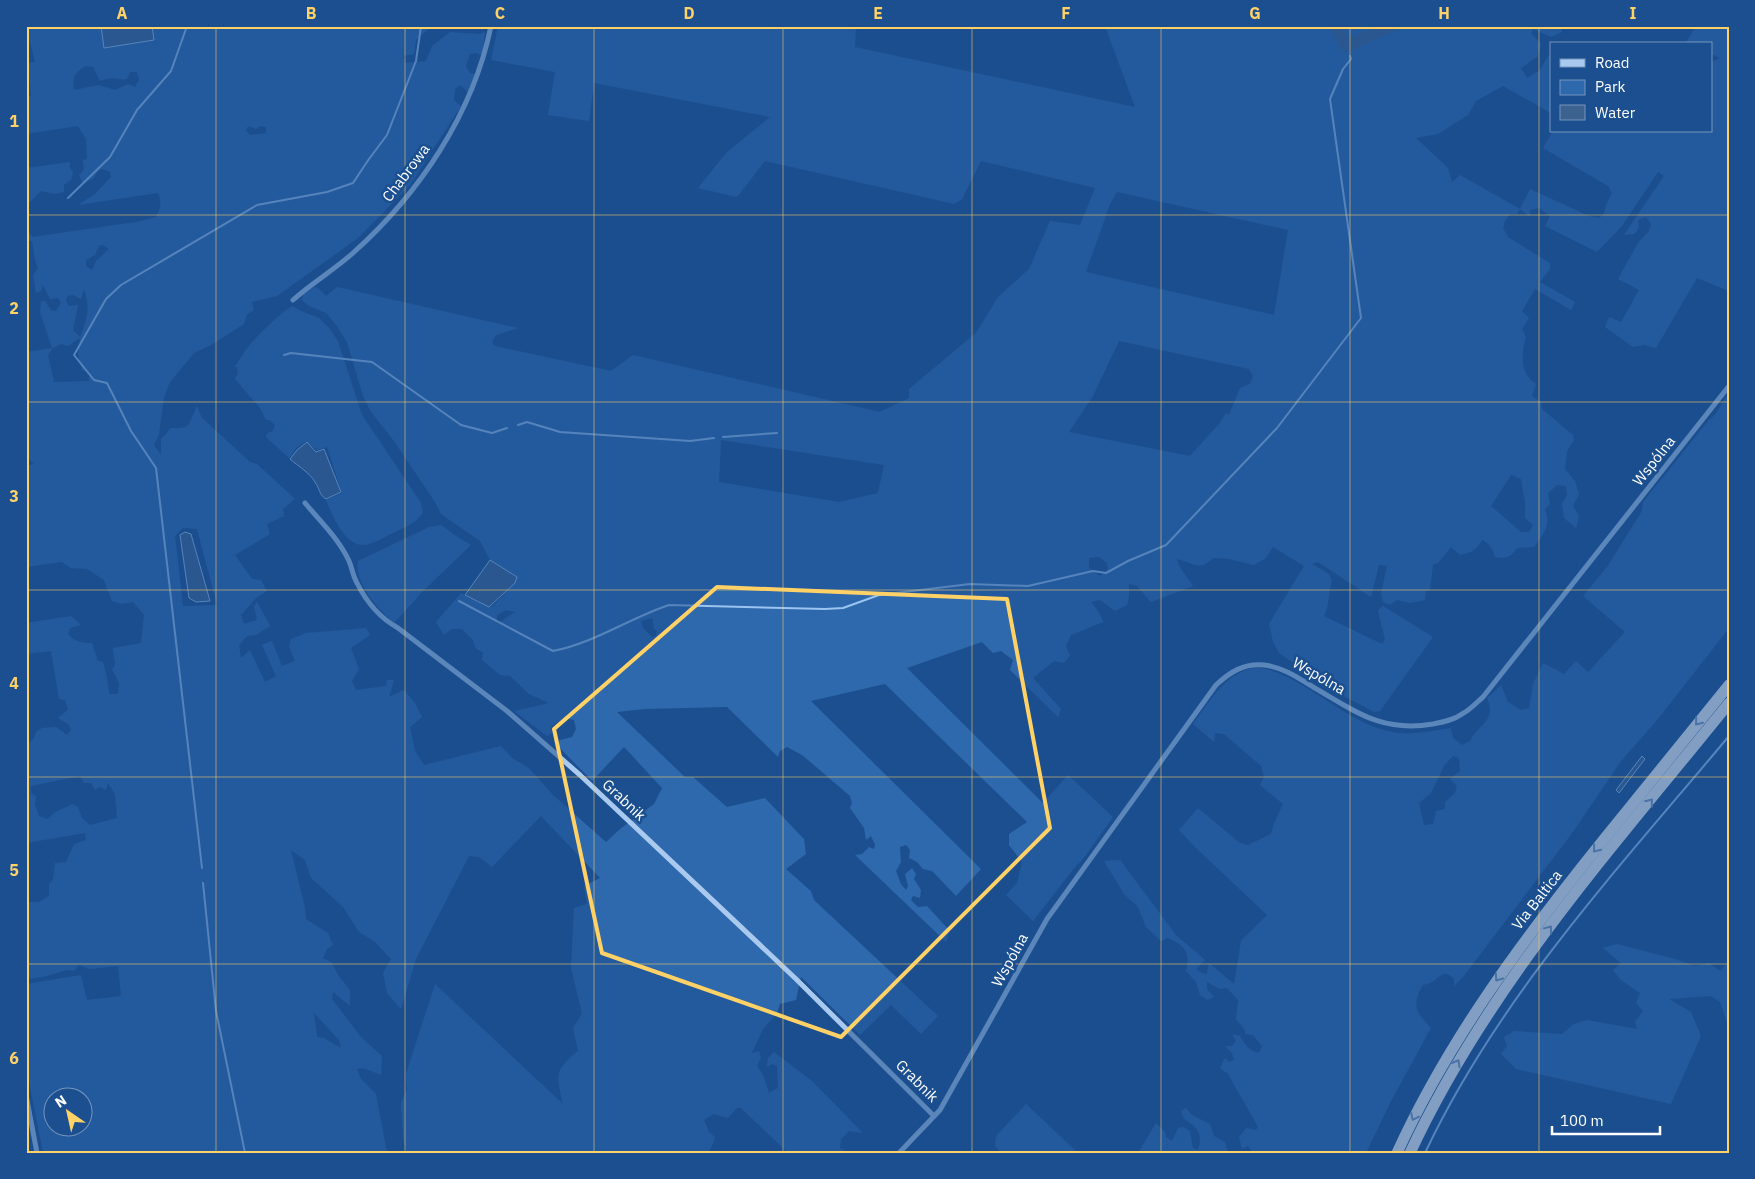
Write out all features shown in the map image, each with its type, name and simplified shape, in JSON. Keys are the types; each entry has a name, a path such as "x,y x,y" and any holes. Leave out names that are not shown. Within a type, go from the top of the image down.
{"highway":[{"name":"Via Baltica","path":"1397,1153 1418,1108 1456,1043 1512,958 1564,889 1729,684"},
{"name":"Via Baltica","path":"1410,1153 1444,1086 1470,1042 1506,988 1574,895 1729,703"}],"street":[{"name":"Chabrowa","path":"293,300 305,288 336,268 363,244 406,198 448,136 467,101 478,74 491,26"},
{"name":"Wspólna","path":"899,1153 940,1110 1047,919 1216,685 1231,672 1246,666 1263,665 1282,669 1363,716 1383,724 1422,726 1445,722 1462,714 1483,697 1729,386"},
{"name":"Grabnik","path":"305,503 329,531 349,561 356,582 385,621 398,628 507,711 580,775 789,973 934,1116"},
{"path":"26,1095 37,1153"}],"highlighted area":[{"path":"717,587 1007,599 1050,828 841,1037 602,953 554,729"}],"green space":[{"path":"48,26 427,26 428,29 416,40 414,54 403,56 405,63 426,61 432,46 450,32 480,34 485,32 482,56 477,53 470,54 466,66 470,73 475,74 468,92 460,85 455,89 454,100 461,106 410,185 358,238 277,296 252,302 254,310 247,314 244,324 211,345 194,353 170,382 164,397 159,434 154,445 161,455 161,439 171,428 187,426 197,406 202,418 250,462 257,464 295,499 283,509 284,516 267,524 270,534 235,555 252,579 261,580 267,591 256,598 241,615 244,624 257,620 254,606 257,602 270,626 256,635 247,636 239,645 241,658 250,650 265,682 276,676 262,645 272,641 282,666 295,661 289,646 291,639 306,633 366,628 370,635 351,648 359,669 352,681 356,690 386,686 387,680 394,680 389,697 404,690 415,703 422,717 410,727 415,751 424,765 501,746 512,758 529,768 553,795 606,842 620,829 654,804 662,788 624,747 592,781 556,744 560,740 572,737 576,729 574,720 564,719 559,721 551,727 552,733 547,736 514,711 549,703 529,694 510,676 500,675 482,660 483,652 476,649 473,640 462,629 451,629 444,635 436,622 461,593 492,607 515,583 517,577 490,560 480,541 441,514 394,441 371,412 363,396 347,342 337,326 326,313 309,306 302,300 303,295 314,287 318,288 326,296 337,287 518,328 496,335 492,342 495,346 611,371 633,355 880,412 909,398 909,389 976,333 998,297 1029,269 1050,221 1080,225 1095,188 981,161 962,199 954,204 765,161 737,197 698,188 727,152 770,117 594,83 589,121 548,115 555,72 491,60 498,26 856,26 855,47 1135,107 1105,26 1561,26 1562,32 1551,37 1533,29 1531,33 1541,44 1538,56 1521,68 1527,78 1539,71 1550,54 1550,112 1503,86 1476,101 1468,115 1438,134 1416,138 1448,168 1452,182 1460,175 1520,209 1517,214 1510,214 1505,221 1503,228 1508,237 1550,263 1550,269 1540,282 1575,302 1571,310 1535,289 1522,311 1529,318 1522,329 1526,337 1523,354 1524,367 1528,377 1536,384 1532,396 1541,402 1542,409 1573,435 1574,440 1567,451 1565,469 1575,481 1579,494 1573,506 1579,516 1576,528 1564,518 1562,504 1567,495 1566,486 1557,485 1548,493 1550,504 1545,509 1547,515 1546,530 1534,547 1517,548 1510,556 1502,558 1495,557 1487,543 1482,540 1476,549 1460,555 1451,547 1439,562 1433,565 1430,590 1426,591 1425,600 1410,603 1397,600 1390,605 1383,602 1381,594 1387,566 1379,565 1371,597 1318,562 1312,564 1329,574 1332,581 1324,616 1382,644 1385,640 1378,610 1383,606 1433,637 1380,711 1374,712 1333,690 1279,653 1273,642 1269,624 1304,566 1273,547 1266,558 1254,565 1229,559 1213,558 1200,566 1177,559 1181,569 1193,586 1151,602 1137,586 1129,584 1127,605 1115,611 1100,600 1091,602 1099,612 1103,622 1071,635 1066,646 1070,656 1064,663 1054,661 1033,678 1061,709 1058,717 1010,670 1013,660 1001,651 993,653 982,642 907,668 1043,803 1068,775 1113,817 1083,859 1033,921 1006,895 1017,883 1022,862 1009,845 1009,834 1027,822 885,684 811,701 981,869 956,896 932,871 923,869 917,862 909,858 910,850 906,845 900,847 901,862 896,871 901,884 906,890 908,886 905,874 912,868 916,874 914,879 921,890 920,898 913,896 911,900 918,907 927,906 950,931 946,942 855,855 862,854 869,847 874,849 875,845 871,836 866,840 864,828 850,808 852,803 850,796 802,755 787,747 780,751 778,757 727,707 645,709 617,712 685,777 693,777 727,807 765,798 804,839 806,854 786,869 811,891 814,900 938,1016 921,1034 891,1005 860,1035 801,977 796,1000 780,1004 777,1013 763,1029 752,1053 759,1051 761,1057 757,1066 763,1075 769,1093 778,1088 777,1066 772,1064 767,1067 768,1058 774,1052 812,1081 863,1133 849,1131 841,1139 840,1148 849,1153 788,1153 741,1108 737,1108 728,1118 714,1114 704,1120 709,1132 715,1137 708,1153 407,1153 403,1139 401,1103 407,1089 406,1074 435,984 563,1104 558,1079 559,1074 565,1064 578,1051 573,1028 582,1014 571,968 574,908 587,904 584,886 600,878 541,816 492,867 479,857 469,856 416,959 401,1009 387,993 383,973 391,959 374,941 359,932 343,907 311,878 305,860 291,850 306,919 328,933 333,945 327,949 323,958 332,963 338,975 350,990 350,1006 333,992 332,999 361,1037 382,1056 381,1075 363,1068 357,1069 361,1079 376,1094 387,1153 43,1153 26,1066 26,984 81,975 87,1000 121,996 118,966 90,969 79,965 74,971 67,970 43,977 26,979 26,902 39,902 49,896 49,884 53,880 55,863 66,862 74,844 86,840 85,833 26,843 26,746 34,738 36,732 42,728 56,727 67,735 71,730 68,724 58,718 68,710 65,700 59,699 51,651 26,654 26,623 71,616 81,625 70,628 68,634 78,641 92,643 98,661 103,662 109,694 118,694 119,683 112,669 115,665 113,648 141,643 144,615 133,602 121,604 112,601 104,580 87,569 71,568 62,562 26,567 26,466 34,464 26,456 26,352 52,348 40,312 41,301 45,301 51,310 56,311 61,303 58,298 50,299 43,285 41,291 36,293 33,275 38,268 32,241 26,240 26,227 32,237 136,222 156,217 160,208 160,199 158,193 78,205 95,194 111,177 110,172 102,169 97,172 94,178 83,184 79,175 84,170 83,160 87,159 86,139 78,126 26,134 26,97 31,96 28,63 35,62 27,29","holes":["86,66 93,67 100,81 111,78 127,79 130,72 137,72 139,80 135,87 128,84 115,90 99,85 74,90 74,78 79,70","248,126 256,129 260,126 266,127 266,133 250,135 246,131","1117,192 1288,230 1274,315 1086,272 1110,204","103,245 109,249 96,261 92,270 86,266 86,260 95,255 99,246","84,289 88,308 80,337 73,330 78,305 69,306 66,301 67,296 73,295 81,299","80,338 78,355 82,370 89,373 89,381 54,382 48,355 53,348 61,344 68,346","1119,341 1249,369 1253,376 1250,384 1240,388 1229,415 1226,413 1219,424 1190,456 1069,432 1093,396","721,440 884,465 878,493 839,502 719,482","1511,475 1521,479 1525,502 1525,518 1533,525 1529,532 1521,532 1491,506","183,528 197,529 217,605 183,606 175,536","1099,557 1107,563 1108,569 1100,576 1089,568 1089,558","506,610 515,612 497,624 497,615","652,618 654,629 657,631 656,636 652,637 643,628 641,621","80,776 84,783 91,783 95,790 100,787 106,790 108,783 115,794 117,818 90,825 82,818 78,807 72,804 54,813 48,819 39,816 35,805 36,796 31,793 31,786","314,1013 339,1040 341,1048 324,1038 317,1037"]},
{"path":"1696,26 1729,26 1729,291 1697,278 1656,348 1644,345 1633,347 1605,327 1609,317 1621,322 1639,290 1618,279 1638,243 1649,231 1651,224 1646,217 1638,220 1639,227 1635,234 1624,235 1664,176 1658,172 1622,226 1597,252 1545,226 1550,216 1539,208 1530,210 1530,217 1520,209 1530,189 1589,216 1599,218 1604,214 1612,193 1608,186 1543,148 1552,132 1712,132 1712,62 1720,58 1712,54 1712,42 1686,42"},
{"path":"70,162 70,168 73,172 71,180 64,185 64,192 55,194 41,191 26,206 26,168"},
{"path":"293,306 319,318 338,341 362,415 421,503 423,513 416,520 404,528 369,544 361,545 347,537 332,515 326,500 342,493 327,447 317,450 306,441 296,448 289,458 266,437 267,433 273,431 275,425 270,420 266,420 260,408 235,379 238,373 237,367 234,367 248,347 276,318"},
{"path":"1729,393 1729,628 1658,719 1621,761 1573,832 1463,977 1454,986 1454,979 1444,974 1432,982 1423,985 1416,1003 1422,1018 1431,1028 1391,1101 1366,1153 1253,1153 1248,1146 1242,1149 1239,1137 1246,1128 1256,1130 1258,1127 1228,1074 1220,1068 1225,1058 1229,1062 1234,1060 1232,1053 1225,1046 1232,1046 1236,1041 1232,1034 1240,1036 1253,1051 1259,1053 1262,1046 1253,1035 1245,1034 1245,1030 1236,1019 1238,1000 1227,988 1220,989 1207,982 1207,989 1214,997 1207,1000 1200,995 1196,982 1186,971 1188,959 1185,950 1168,938 1161,941 1146,927 1138,907 1124,894 1104,861 1120,860 1176,935 1205,960 1196,969 1207,974 1209,963 1234,984 1241,941 1267,915 1179,830 1198,808 1240,843 1248,845 1271,834 1283,804 1260,785 1264,777 1261,766 1224,734 1215,733 1214,742 1193,724 1217,691 1240,673 1250,669 1261,668 1274,671 1288,678 1344,712 1370,725 1398,733 1425,732 1451,728 1453,738 1462,745 1470,741 1489,717 1490,705 1487,698 1501,685 1508,702 1521,710 1529,708 1533,684 1543,663 1564,674 1576,661 1588,672 1625,632 1583,596 1607,567 1642,511 1643,502 1715,414","holes":["1453,756 1459,758 1460,771 1450,779 1457,786 1455,793 1445,802 1445,809 1436,811 1433,824 1424,825 1419,803 1431,793 1444,766"]},
{"path":"441,525 471,545 423,591 394,623 381,611 364,587 358,570 358,561 429,527"},
{"path":"1617,944 1695,966 1709,963 1720,971 1727,963 1729,964 1727,985 1729,986 1729,1023 1720,1002 1711,996 1669,999 1691,1012 1701,1036 1671,1104 1516,1069 1501,1054 1507,1046 1504,1037 1514,1031 1562,1034 1574,1024 1587,1020 1637,1029 1635,1022 1643,1011 1636,1003 1640,993 1621,980 1613,970 1621,963 1603,948"},
{"path":"1026,1104 1078,1153 1002,1153 995,1146 996,1136"},
{"path":"1186,1108 1192,1115 1210,1124 1214,1136 1225,1142 1228,1153 1138,1153 1156,1123 1165,1132 1166,1137 1172,1141 1178,1128 1183,1127 1190,1131 1193,1148 1198,1150 1200,1140 1198,1132 1193,1125 1184,1119 1181,1111"}],"water":[{"path":"101,26 152,26 154,40 104,48"},
{"path":"307,442 316,452 324,449 341,492 326,499 322,496 310,476 290,459"},
{"path":"185,532 191,534 210,601 196,602 189,598 180,535"},
{"path":"490,560 517,577 515,583 489,607 465,595"},
{"path":"1642,756 1645,759 1619,793 1616,790"}],"waterway":[{"path":"68,198 110,157 137,110 171,71 187,26"},
{"path":"202,868 156,468 131,431 107,383 94,380 74,355 106,299 121,285 257,205 327,192 353,183 387,135 416,61 421,26"},
{"path":"1336,26 1346,46 1391,26"},
{"path":"459,601 553,651 583,642 669,605 825,609 843,608 879,595 970,584 1028,586 1093,571 1106,573 1128,561 1166,545 1277,428 1361,318 1330,99 1343,69 1351,59 1350,56"},
{"path":"284,355 291,353 372,362 461,425 492,433 507,428"},
{"path":"518,425 527,422 560,432 690,441 714,438"},
{"path":"723,437 777,433"},
{"path":"1425,1153 1455,1095 1488,1040 1525,987 1604,885 1729,736"},
{"path":"203,883 216,1011 245,1153"}]}
